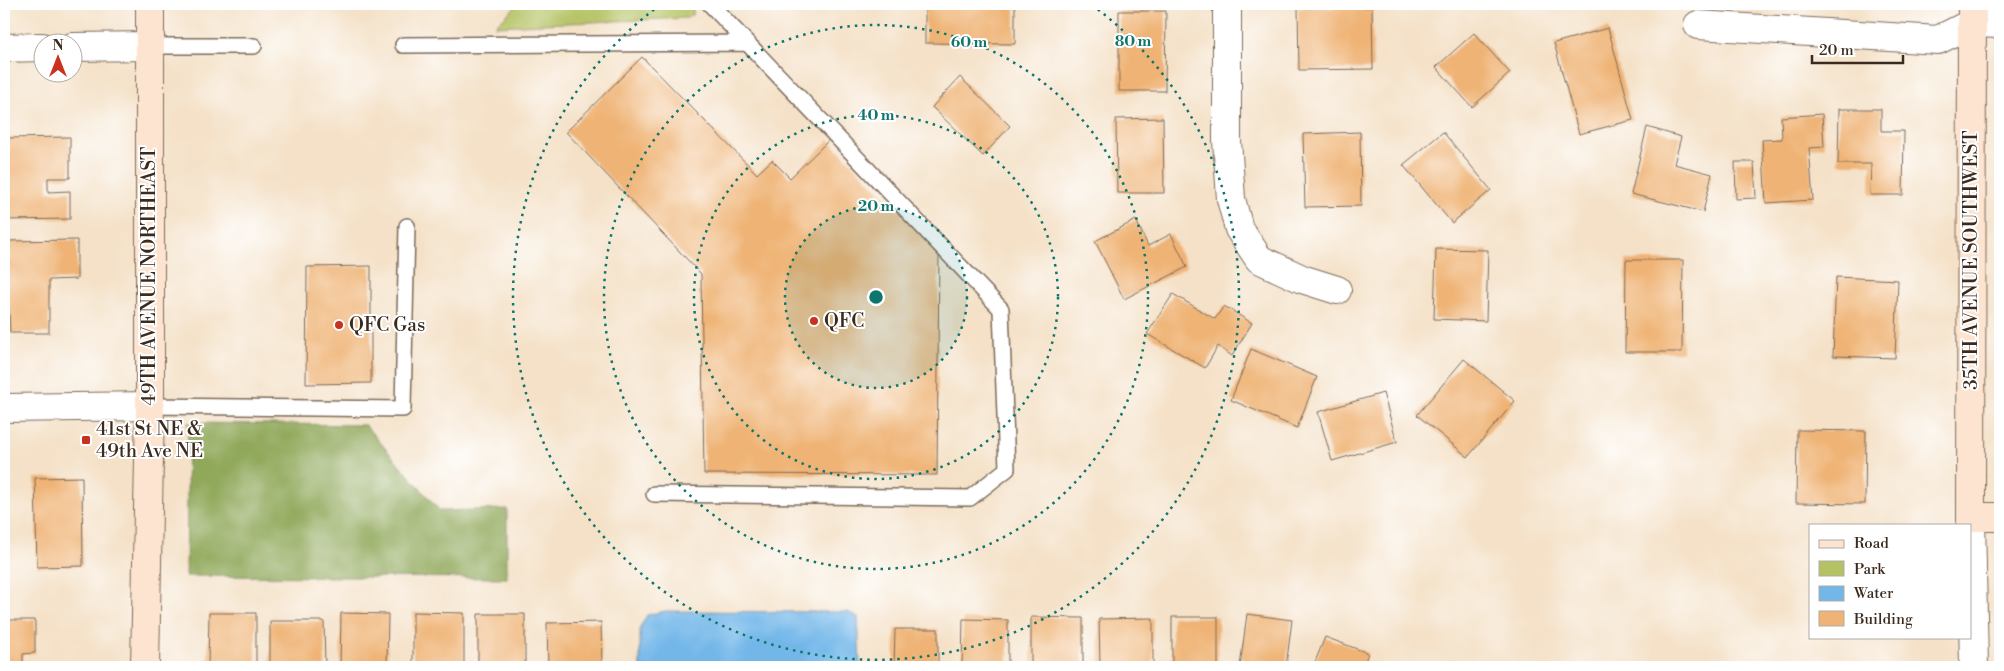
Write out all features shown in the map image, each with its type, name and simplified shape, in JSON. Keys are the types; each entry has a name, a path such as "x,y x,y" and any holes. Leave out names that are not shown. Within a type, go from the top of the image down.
{"main road":[{"name":"49TH AVENUE NORTHEAST","path":"145,667 150,406 150,4"},
{"name":"35TH AVENUE SOUTHWEST","path":"1971,517 1972,14"},
{"path":"1971,517 2000,517"}],"street":[{"path":"1227,4 1227,140 1231,199 1239,229 1259,259 1302,279 1337,290"},
{"path":"1698,26 1938,40 1972,14 2000,24"},
{"path":"82,47 149,46"},
{"path":"4,48 32,47"},
{"path":"4,408 150,406"},
{"path":"1971,517 1971,524"},
{"path":"1972,567 1974,667"}],"lane":[{"path":"654,494 970,498 1007,468 1001,309 710,4"},
{"path":"403,45 747,43"},
{"path":"149,46 254,46"},
{"path":"150,406 403,409 407,226"}],"green space":[{"path":"518,4 690,4 693,7 693,14 687,18 495,26"},
{"path":"188,423 365,425 440,511 507,509 507,578 186,576"}],"water":[{"path":"666,611 848,612 858,617 860,667 640,667 640,628 647,615"}],"building":[{"path":"925,4 1015,4 1015,44 925,43"},
{"path":"1372,7 1373,69 1299,70 1298,8"},
{"path":"1119,11 1166,11 1165,91 1119,91"},
{"path":"1608,28 1633,120 1579,134 1554,43"},
{"path":"1474,33 1510,73 1472,107 1436,67"},
{"path":"642,57 757,174 772,160 790,178 829,140 939,252 937,475 704,474 701,274 566,132"},
{"path":"960,77 1010,126 983,156 932,107"},
{"path":"1839,109 1881,109 1881,131 1904,131 1903,195 1870,195 1871,164 1838,164"},
{"path":"1822,114 1824,147 1809,148 1813,200 1766,203 1762,140 1782,139 1781,117"},
{"path":"1163,118 1164,193 1117,193 1116,119"},
{"path":"1647,127 1681,137 1674,164 1712,174 1703,212 1631,194"},
{"path":"1360,132 1361,206 1305,207 1303,134"},
{"path":"1443,132 1491,190 1452,223 1403,165"},
{"path":"70,137 70,178 48,178 48,192 70,191 70,219 5,220 4,138"},
{"path":"1735,162 1754,162 1756,198 1736,199"},
{"path":"1136,220 1148,246 1171,234 1187,267 1124,299 1095,241"},
{"path":"77,240 77,279 49,280 49,333 10,333 9,310 4,310 4,264 9,264 8,241"},
{"path":"1436,249 1488,250 1486,321 1434,319"},
{"path":"1626,260 1683,260 1682,352 1625,352"},
{"name":"QFC Gas","path":"371,266 371,383 306,384 307,267"},
{"path":"1836,277 1898,280 1895,358 1833,356"},
{"path":"1173,294 1215,319 1224,306 1252,323 1232,356 1218,346 1205,368 1147,334"},
{"path":"1251,349 1317,377 1297,428 1231,400"},
{"path":"1464,359 1515,401 1468,457 1417,415"},
{"path":"1383,393 1397,442 1332,461 1318,412"},
{"path":"1797,430 1866,431 1865,504 1796,503"},
{"path":"82,477 83,566 37,567 35,478"},
{"path":"413,612 464,613 464,667 413,667"},
{"path":"209,613 256,613 256,667 208,667"},
{"path":"341,613 388,614 387,667 340,667"},
{"path":"478,614 525,614 525,667 478,667"},
{"path":"1247,614 1292,620 1286,667 1240,667"},
{"path":"1031,617 1083,618 1083,667 1031,667"},
{"path":"1172,617 1218,617 1218,667 1172,667"},
{"path":"1153,618 1153,667 1100,667 1099,619"},
{"path":"963,619 1008,620 1008,667 962,667"},
{"path":"4,620 35,620 35,653 23,654 23,667 4,667"},
{"path":"270,621 324,621 325,667 270,667"},
{"path":"601,622 602,667 548,667 547,623"},
{"path":"895,629 938,629 938,667 894,667"},
{"path":"1325,637 1368,653 1363,667 1313,667"}],"place":[{"name":"QFC","path":"814,321"},
{"name":"QFC Gas","path":"339,325"},
{"name":"41st St NE & 49th Ave NE","path":"86,440"}]}
